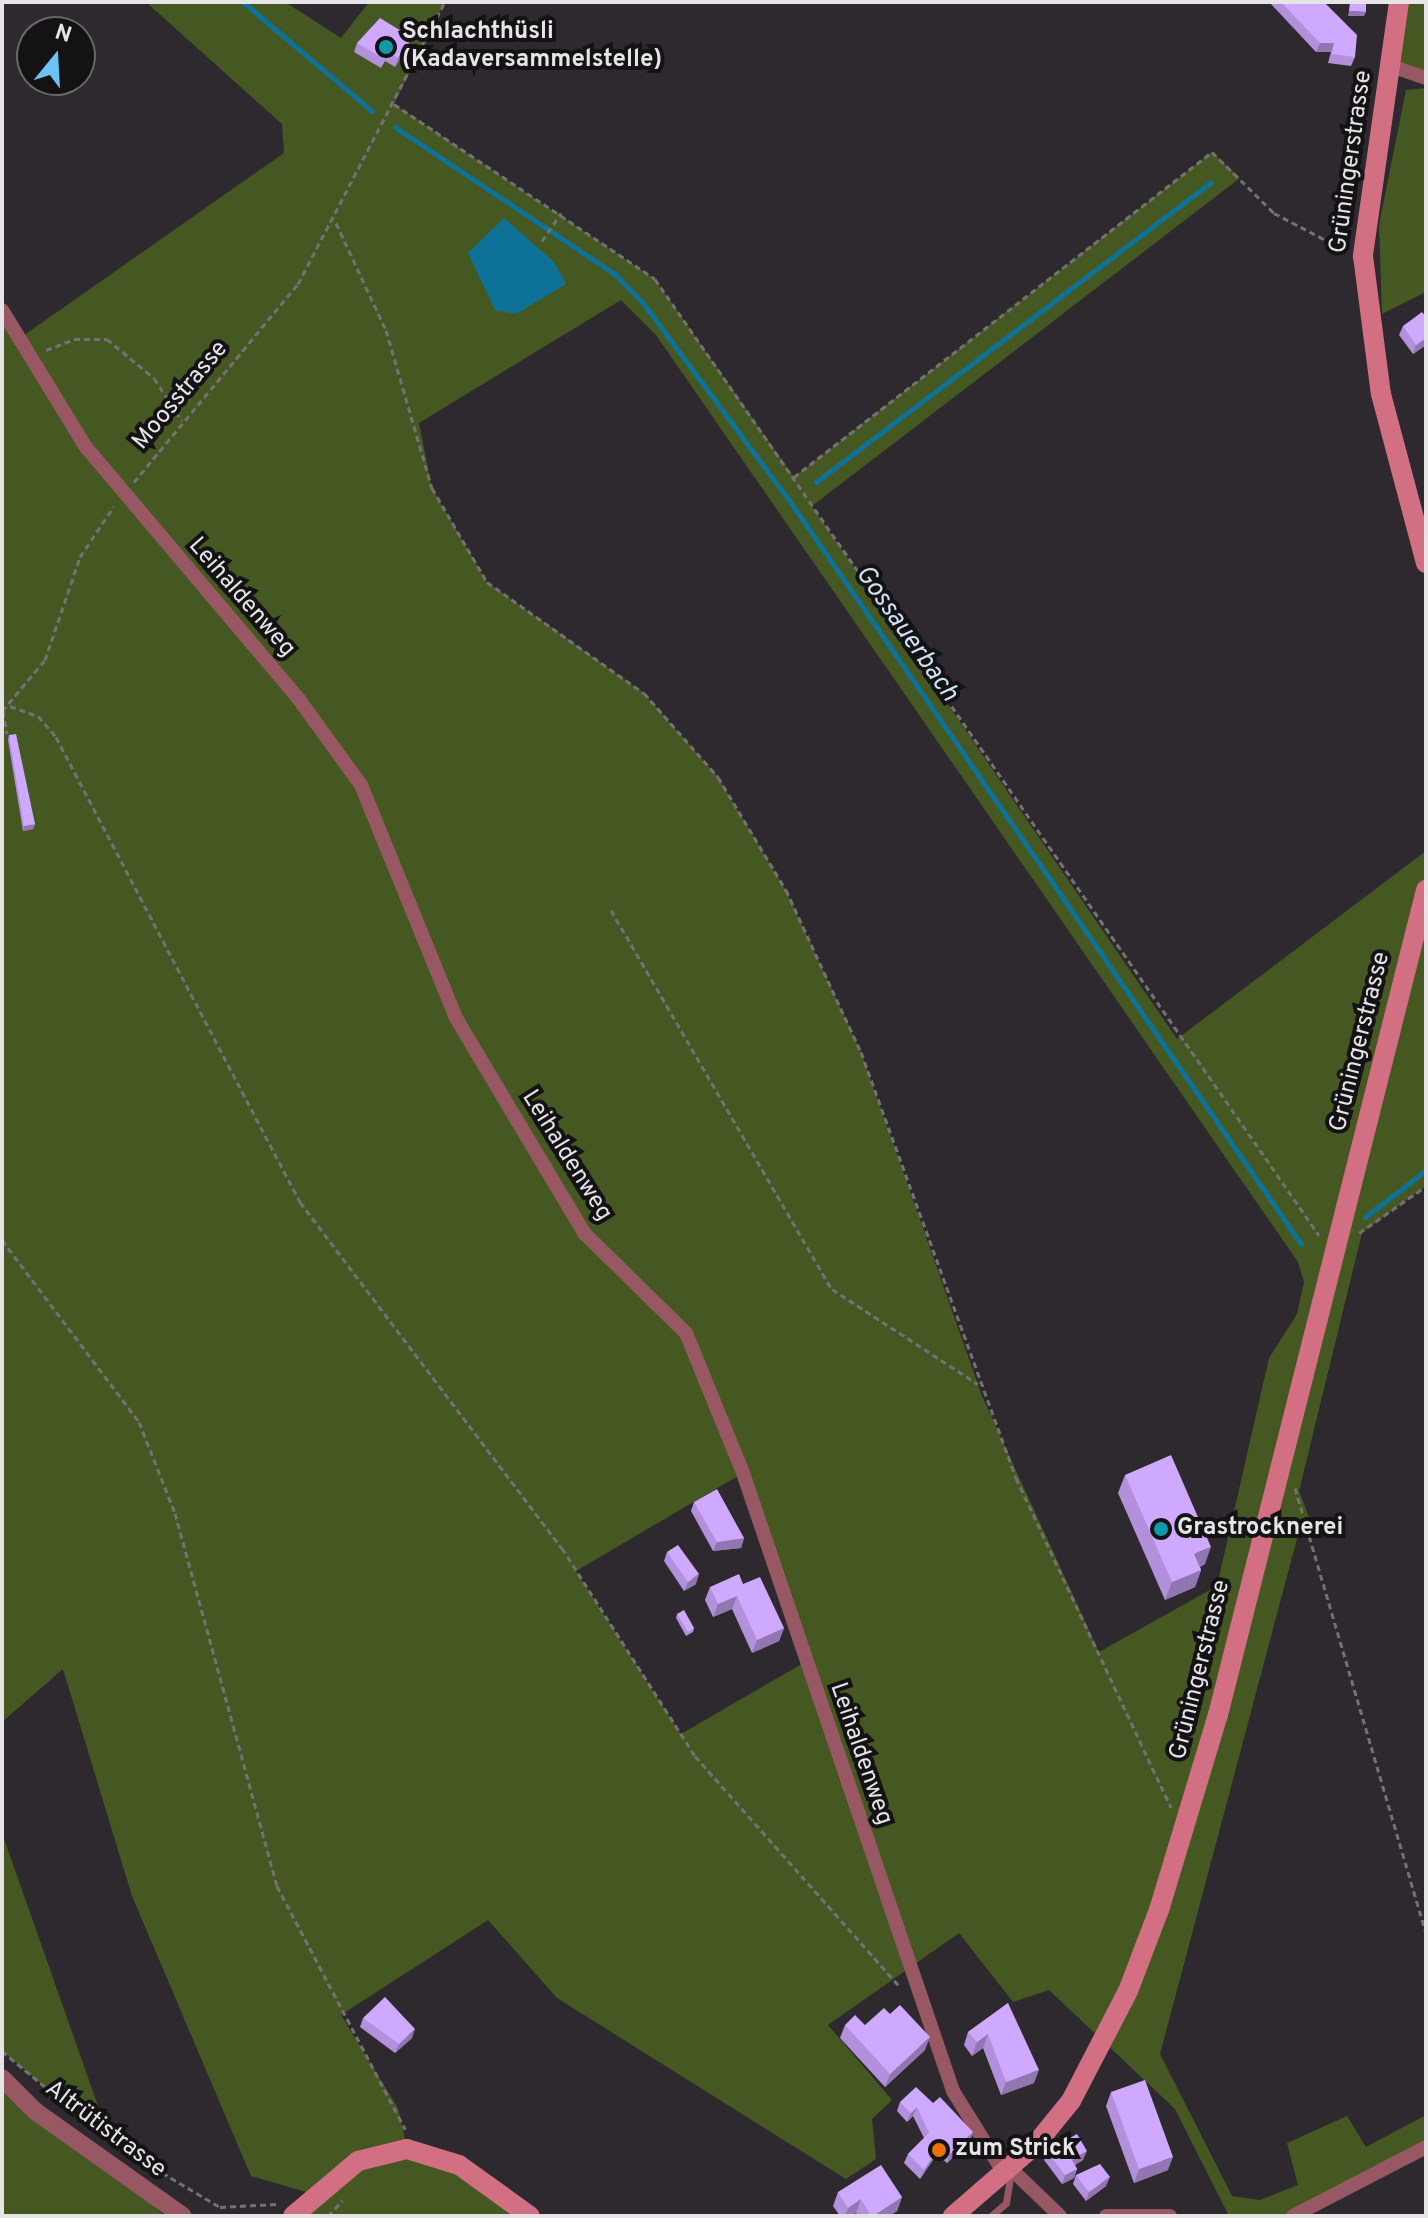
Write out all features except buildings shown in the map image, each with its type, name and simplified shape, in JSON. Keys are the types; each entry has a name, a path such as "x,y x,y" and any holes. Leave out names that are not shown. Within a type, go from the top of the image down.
{"main road":[{"name":"Grüningerstrasse","path":"1399,2 1363,256 1378,380 1426,563"},
{"name":"Grüningerstrasse","path":"953,2216 1008,2172 1055,2121 1095,2061 1188,1824 1426,890"},
{"path":"287,2211 358,2161 407,2149 459,2165 530,2216"}],"street":[{"path":"1391,66 1426,78"},
{"name":"Leihaldenweg","path":"2,310 73,430 123,494 298,698 361,785 456,1018 585,1234 686,1333 743,1473 948,2078 1008,2172 1060,2216"},
{"name":"Altrütistrasse","path":"2,2078 35,2111 183,2216"},
{"path":"1293,2216 1426,2147"},
{"path":"1106,2216 1170,2216"}],"lane":[{"path":"991,2216 1007,2201 1008,2172"}],"path":[{"name":"Moosstrasse","path":"2,711 10,706 50,652 80,557 123,494 298,284 336,223 350,182 394,104 445,2"},
{"path":"394,104 561,213 655,279 1317,1235"},
{"path":"794,477 1212,152 1274,213 1318,240 1363,256"},
{"path":"542,241 561,213"},
{"path":"336,223 386,330 432,488 487,582 644,693 718,777 786,890 861,1052 978,1384 1170,1806 1188,1824"},
{"path":"43,351 74,339 107,339 154,378 182,421"},
{"path":"10,706 52,730 300,1202 562,1548 695,1756 902,1990"},
{"path":"2,711 7,734"},
{"path":"611,910 832,1289 978,1384"},
{"path":"1363,1233 1426,1186"},
{"path":"2,1240 139,1422 175,1513 277,1886 398,2108 407,2149"},
{"path":"1278,1473 1299,1491 1313,1528 1426,1932"},
{"path":"2,2051 110,2141 227,2210 287,2211"},
{"path":"328,2216 352,2192"},
{"path":"223,2216 227,2210"}],"green space":[{"path":"146,2 285,2 341,38 369,2 445,2 394,104 655,279 794,477 1212,152 1240,178 812,506 1177,1039 1426,851 1426,1186 1362,1233 1299,1491 1313,1528 1298,1535 1160,2054 1232,2196 1260,2200 1298,2185 1287,2143 1347,2116 1366,2147 1426,2115 1426,2147 1293,2216 1229,2216 1175,2109 1049,1990 1013,2002 959,1933 828,2025 892,2100 872,2119 876,2159 846,2179 557,1998 488,1920 341,2015 398,2108 407,2148 530,2216 293,2216 313,2194 251,2176 132,1896 63,1669 2,1722 2,310 20,338 284,153 282,124","holes":["621,300 656,335 1298,1262 1304,1282 1297,1314 1269,1358 1217,1586 1099,1652 982,1396 861,1052 786,890 718,777 644,693 487,582 432,488 419,423","743,1473 805,1662 681,1734 576,1571"]},
{"path":"1399,2 1426,2 1426,78 1391,66"},
{"path":"1426,88 1426,292 1382,314 1379,225 1406,90"},
{"path":"2,1833 110,2140 110,2141 2,2051"},
{"path":"2,2077 99,2160 165,2216 2,2216"}],"water":[{"path":"504,218 554,262 566,284 516,314 495,310 468,253"}],"waterway":[{"name":"Gossauerbach","path":"243,2 372,111"},
{"name":"Gossauerbach","path":"395,127 615,274 643,303 789,500 1301,1244"},
{"path":"816,482 1210,183"},
{"name":"Gossauerbach","path":"1365,1217 1426,1170"}],"place":[{"name":"Schlachthüsli (Kadaversammelstelle)","path":"386,47"},
{"name":"Grastrocknerei","path":"1161,1529"},
{"name":"zum Strick","path":"939,2150"}]}
